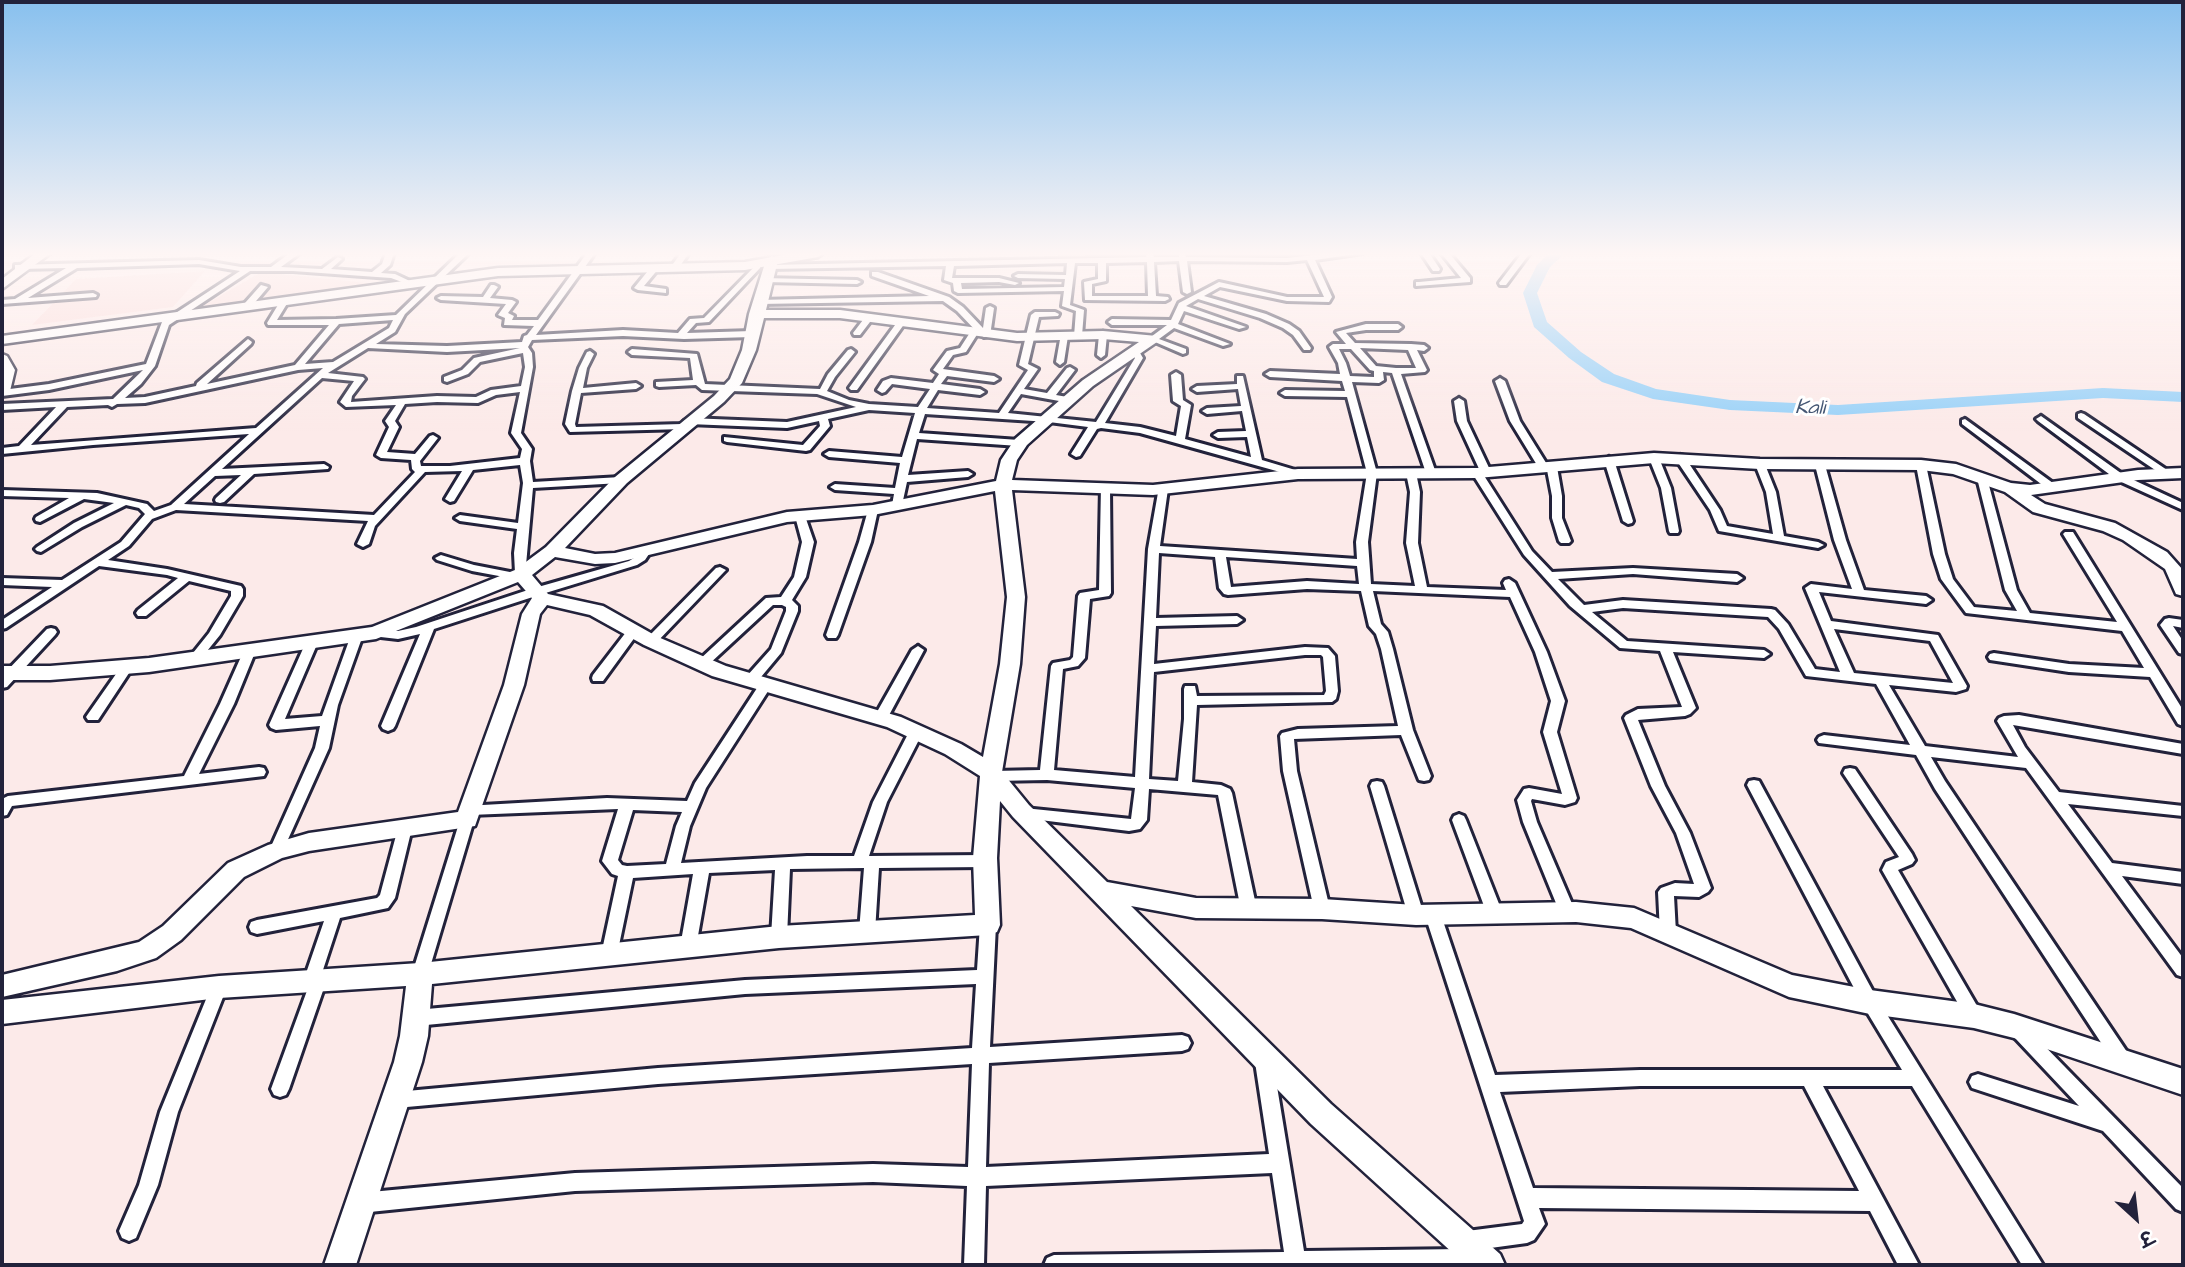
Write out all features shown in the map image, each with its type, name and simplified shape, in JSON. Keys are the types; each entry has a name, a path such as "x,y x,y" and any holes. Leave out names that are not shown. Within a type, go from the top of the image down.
{"main road":[{"path":"2,335 206,312"},
{"path":"2,340 213,312"},
{"path":"2,359 7,370 2,392"}],"street":[{"path":"112,404 138,382 151,366 162,329 181,312"},
{"path":"278,312 271,323 398,317"},
{"path":"175,507 320,375 392,330 403,312"},
{"path":"504,312 502,315 510,316 507,323 539,323"},
{"path":"447,379 465,372 477,360 525,344 549,312"},
{"path":"680,336 694,321 706,319 714,312"},
{"path":"6,677 127,667 357,635 398,635 428,628 528,585 552,551 621,481 730,388 742,372 757,312"},
{"path":"803,312 869,318 982,334 1031,337 1103,335 1152,339 1183,351"},
{"path":"963,312 982,334"},
{"path":"989,312 982,334 963,350 950,353 938,371 994,379"},
{"path":"1060,362 1079,312"},
{"path":"974,1265 988,925 985,861 993,774 1010,664 1016,597 1003,485 1009,460 1020,443 1134,350 1173,324 1178,312"},
{"path":"1196,312 1242,327"},
{"path":"1246,312 1280,323 1296,333 1307,348"},
{"path":"1002,416 1033,369 1023,365 1035,314 1055,314"},
{"path":"857,333 869,318"},
{"path":"298,367 336,322"},
{"path":"1112,322 1173,324 1226,344"},
{"path":"854,388 901,323"},
{"path":"1398,327 1366,327 1340,332 1350,345 1378,370 1422,370 1411,347"},
{"path":"369,346 447,349 623,333 680,336 752,334"},
{"path":"1101,355 1103,335"},
{"path":"676,354 691,336"},
{"path":"197,388 248,342"},
{"path":"340,1265 408,1062 420,974 468,815 514,685 531,614 528,585 520,553 528,485 525,461 527,449 516,433 529,359 525,344"},
{"path":"1423,348 1350,345 1333,347 1345,378 1372,473 1364,515 1361,563 1366,589 1375,626 1382,632 1406,730 1424,776"},
{"path":"1076,454 1139,358 1134,350"},
{"path":"632,352 696,356 698,382 702,387 823,391 846,402 869,407 1049,419 1140,430 1298,474"},
{"path":"823,391 851,352"},
{"path":"590,354 577,391 570,424 573,430 686,424 787,425 869,407"},
{"path":"2,407 112,404 145,400 298,367 333,365"},
{"path":"2,392 49,387 151,366"},
{"path":"1050,396 1070,370"},
{"path":"1270,374 1379,380 1378,370"},
{"path":"1396,371 1431,473"},
{"path":"900,492 906,460 921,410 944,373"},
{"path":"320,375 360,379 349,392 345,404 482,400 494,392 526,388"},
{"path":"1176,375 1178,401 1186,405 1180,440"},
{"path":"882,390 889,381 980,392"},
{"path":"1500,381 1515,421 1548,468 1558,496 1557,518 1564,541"},
{"path":"659,384 698,382"},
{"path":"1197,389 1241,382 1257,462"},
{"path":"577,391 636,386"},
{"path":"1019,391 1070,400"},
{"path":"1285,393 1349,394"},
{"path":"401,401 390,421 394,427 381,455 418,457"},
{"path":"1459,401 1462,421 1481,472 1514,536 1582,610 1624,645 1764,654"},
{"path":"23,448 63,405"},
{"path":"1207,411 1246,408"},
{"path":"2081,416 2175,473"},
{"path":"727,439 806,448 825,426 822,418"},
{"path":"2041,419 2121,478 2183,507"},
{"path":"1965,422 2053,488"},
{"path":"2,451 256,431"},
{"path":"1218,435 1252,434"},
{"path":"913,436 1020,443"},
{"path":"421,471 414,464 433,438"},
{"path":"828,454 906,460"},
{"path":"1654,458 1666,488 1674,531"},
{"path":"835,487 900,492 1003,485 1163,489 1298,474 1481,472 1654,458 1760,464 1948,467 2009,488 2039,508 2109,527 2129,537 2161,556 2173,567 2183,590"},
{"path":"1680,458 1715,510 1723,529 1818,545"},
{"path":"1609,460 1628,521"},
{"path":"363,544 366,531 421,471 525,461"},
{"path":"1760,464 1772,492 1779,538"},
{"path":"1820,465 1840,540 1859,592"},
{"path":"1921,465 1939,554 1949,584 1970,610 2124,627"},
{"path":"212,473 324,467"},
{"path":"450,499 469,468"},
{"path":"220,499 249,472"},
{"path":"1411,473 1415,492 1412,543 1422,591"},
{"path":"2009,488 2053,488 2175,473"},
{"path":"552,551 595,559 615,558 761,522 873,510 900,492 968,474"},
{"path":"1982,478 2011,590 2026,617"},
{"path":"528,485 621,481"},
{"path":"1047,775 1057,666 1074,663 1079,658 1084,596 1105,593 1105,488"},
{"path":"1023,813 1135,825 1140,820 1154,549 1163,489"},
{"path":"2,493 81,495 147,508 152,515"},
{"path":"40,520 81,495"},
{"path":"41,549 78,525 124,502"},
{"path":"2,625 125,544 152,515 175,507 377,518"},
{"path":"832,635 865,542 873,510"},
{"path":"785,601 800,577 808,542 800,516"},
{"path":"460,519 524,527"},
{"path":"2069,534 2183,721"},
{"path":"1154,549 1361,563"},
{"path":"376,633 528,585 633,564 645,551"},
{"path":"1220,552 1225,588 1228,591 1307,585 1422,591 1512,588 1541,652 1558,701 1550,732 1570,798 1565,800 1529,793 1524,800 1530,822 1568,913"},
{"path":"441,558 596,610 703,663 916,732 953,749 993,774 1023,813 1321,1114 1486,1262"},
{"path":"94,562 167,572 233,586 239,593 214,635 195,658"},
{"path":"598,678 643,635 720,570"},
{"path":"1549,576 1633,571 1737,578"},
{"path":"142,614 186,578"},
{"path":"5,584 63,584"},
{"path":"1849,677 1811,588 1926,600"},
{"path":"672,870 690,807 782,641 792,611 791,605 785,601 770,601 703,663"},
{"path":"1582,610 1633,605 1771,613 1784,626 1809,672 1958,688 1961,686 1934,638 1828,624"},
{"path":"1150,622 1237,620"},
{"path":"2183,624 2166,622 2183,650"},
{"path":"388,726 428,628"},
{"path":"6,677 51,632"},
{"path":"276,851 322,748 331,705 357,635"},
{"path":"312,642 276,725 329,720"},
{"path":"1665,649 1689,708 1685,711 1638,714 1631,718 1658,786 1683,833 1703,888 1699,891 1675,889 1666,892 1668,933"},
{"path":"188,781 250,650"},
{"path":"880,719 918,650"},
{"path":"1147,668 1305,650 1324,651 1329,656 1332,696 1327,699 1190,695 1185,786"},
{"path":"1994,657 2068,668 2153,673"},
{"path":"93,716 127,667"},
{"path":"1880,680 1919,751 2123,1061"},
{"path":"2183,749 2019,720 2004,721 2029,763 2183,970"},
{"path":"1322,909 1290,771 1287,736 1406,730"},
{"path":"867,932 866,863 880,802 916,732"},
{"path":"1824,740 2029,763"},
{"path":"4,804 259,772"},
{"path":"1850,773 1905,854 1907,860 1894,865 1890,870 1974,1016"},
{"path":"993,774 1047,775 1217,788 1225,793 1249,910"},
{"path":"1754,785 1870,1002 2033,1265"},
{"path":"1377,786 1489,1084 1535,1224 1532,1230 1463,1242"},
{"path":"2054,797 2183,811"},
{"path":"627,804 610,861 617,870 627,872 783,864 985,861"},
{"path":"2,986 117,960 146,950 172,933 230,874 247,863 276,851 309,842 405,828 468,815 627,804 690,807"},
{"path":"1459,820 1495,914"},
{"path":"257,927 378,906 385,902 405,828"},
{"path":"779,937 783,864"},
{"path":"2106,868 2183,878"},
{"path":"688,947 702,869"},
{"path":"609,955 627,872"},
{"path":"1100,891 1185,907 1322,909 1424,915 1568,913 1634,918 1789,986 1870,1002 1974,1016 2014,1026 2183,1082"},
{"path":"280,1089 334,914"},
{"path":"2,1012 219,987 420,974 779,937 988,925"},
{"path":"416,1018 746,987 985,977"},
{"path":"129,1231 148,1185 169,1112 219,987"},
{"path":"2014,1026 2183,1202"},
{"path":"396,1100 658,1076 1182,1043"},
{"path":"1263,1056 1296,1264"},
{"path":"1489,1084 1640,1078 1917,1078"},
{"path":"1810,1080 1909,1265"},
{"path":"1978,1082 2108,1124"},
{"path":"360,1203 575,1182 873,1173 978,1177 1280,1163"},
{"path":"1527,1198 1874,1201"},
{"path":"1054,1265 1486,1262"}],"shaded area":[{"path":"44,312 133,312 32,325"}],"waterway":[{"name":"Kali","path":"1536,312 1540,324 1575,355 1608,378 1653,394 1730,405 1838,410 2103,393 2183,397"}]}
